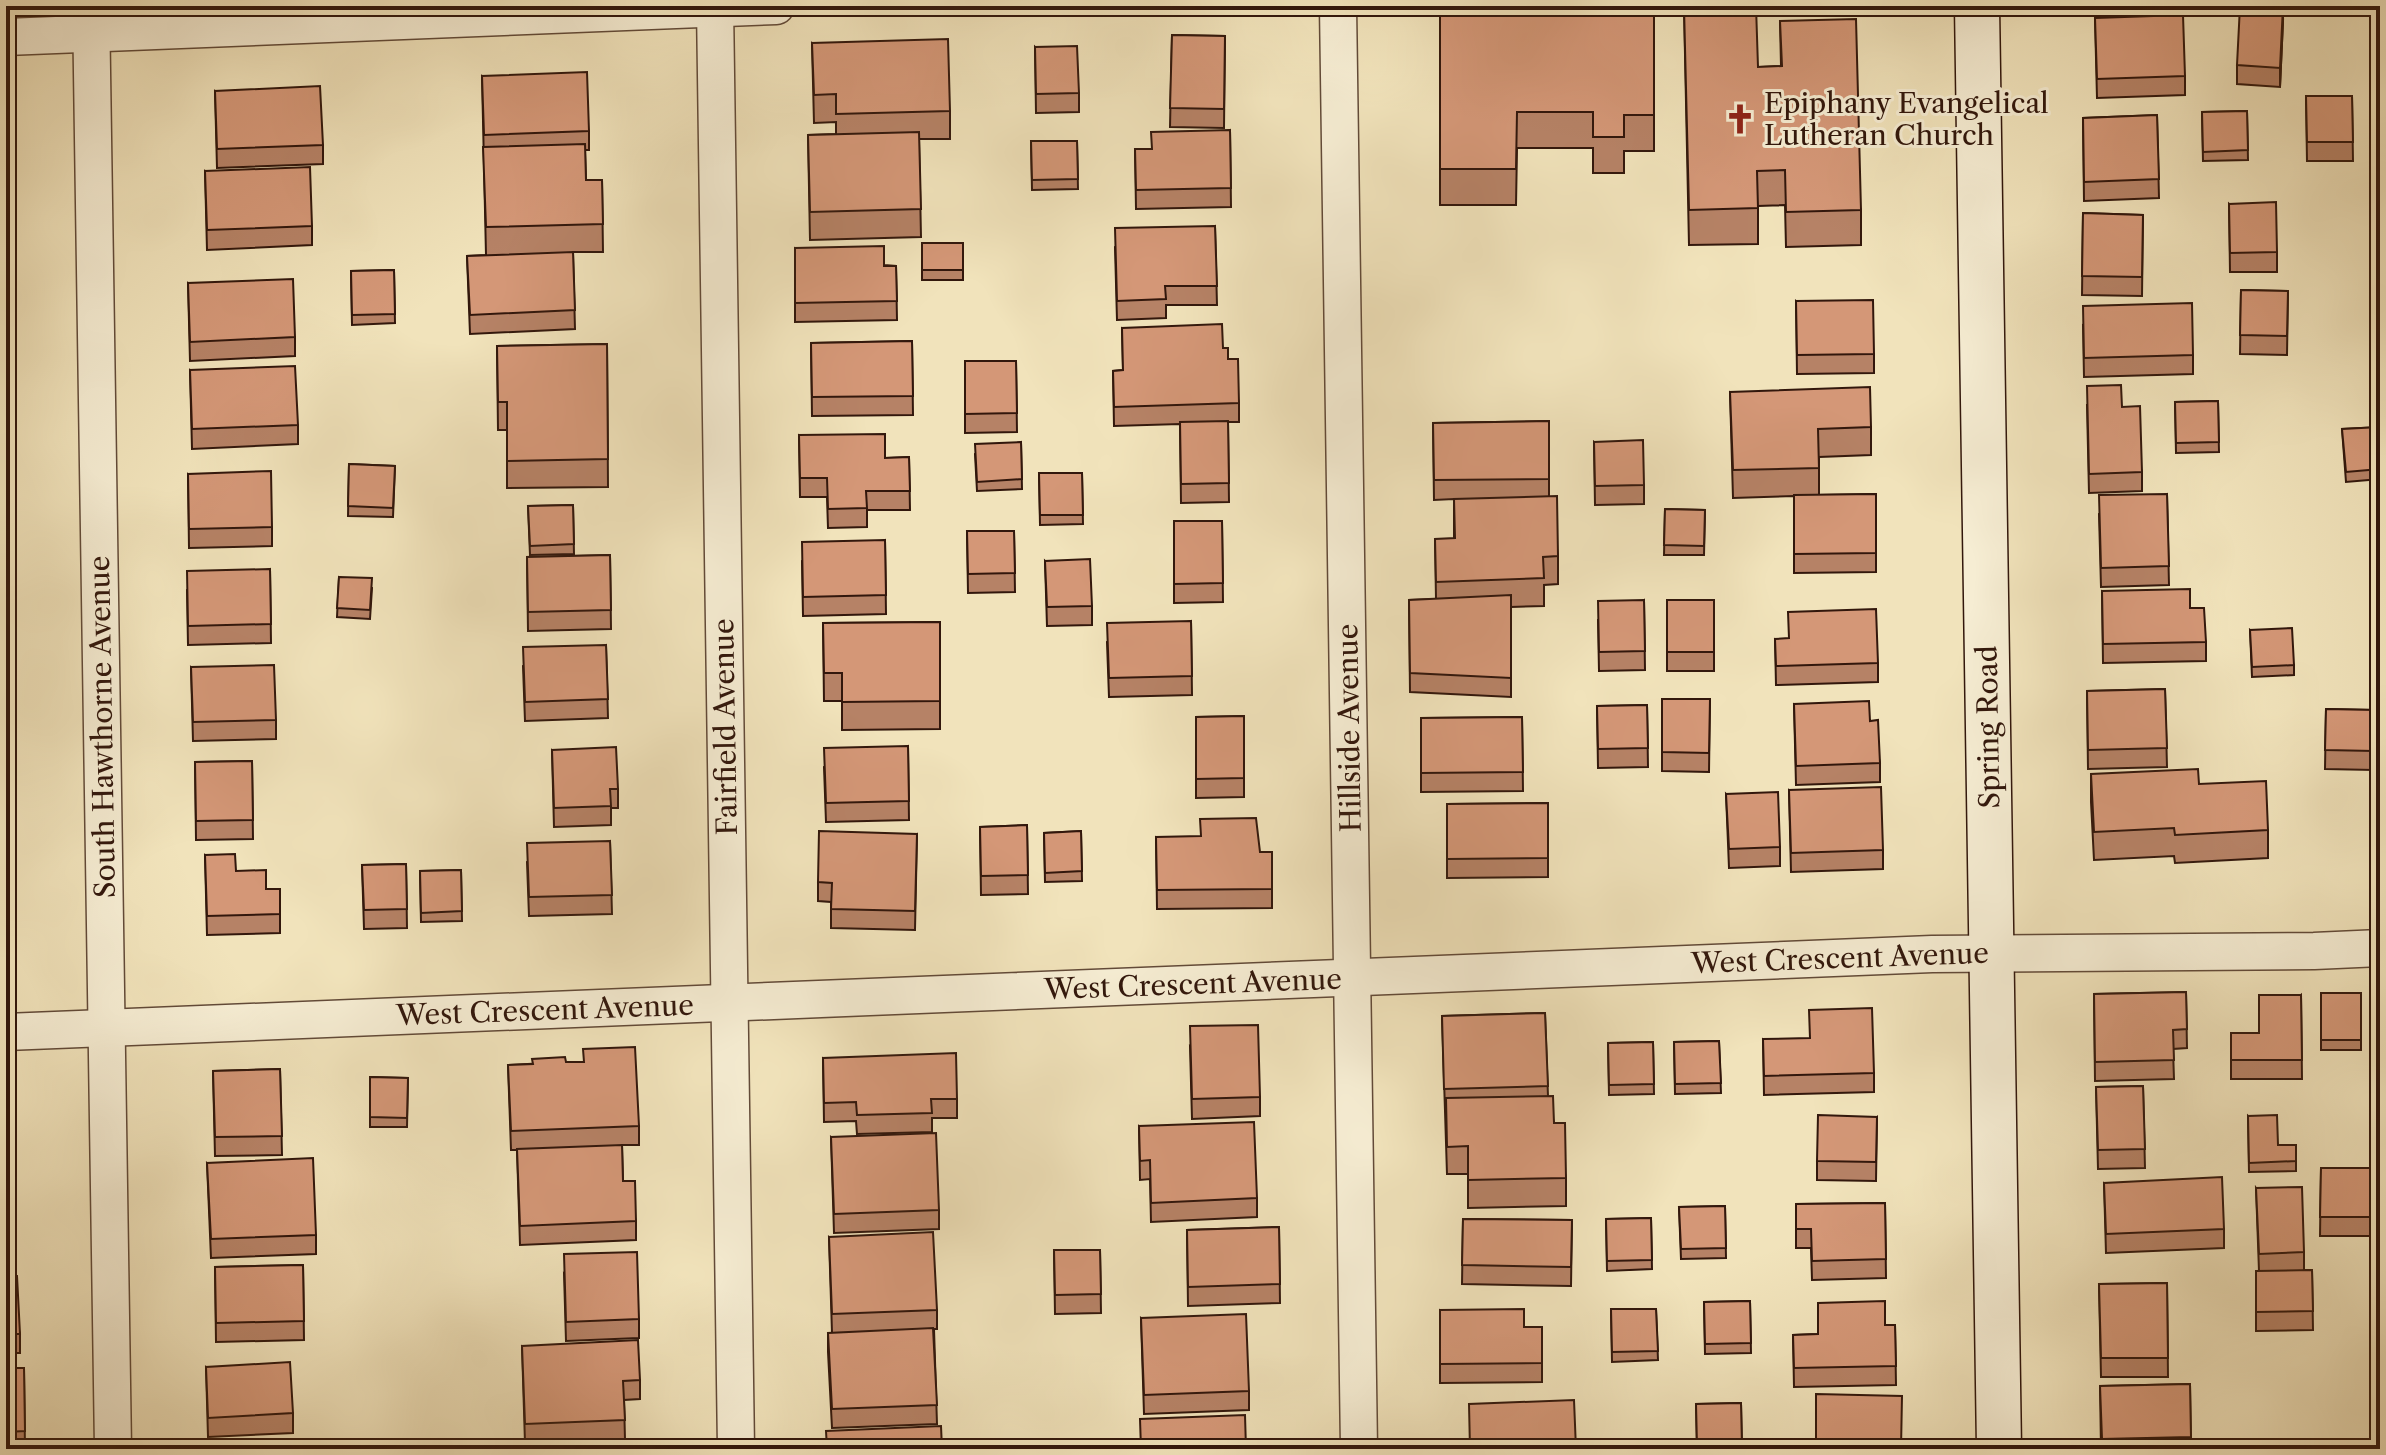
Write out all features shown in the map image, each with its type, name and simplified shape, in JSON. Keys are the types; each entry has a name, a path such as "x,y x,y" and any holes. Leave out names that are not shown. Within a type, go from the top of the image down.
{"street":[{"path":"6,37 92,20 776,6"},
{"name":"Hillside Avenue","path":"1338,6 1359,1449"},
{"name":"Spring Road","path":"1977,6 1999,1449"},
{"name":"Fairfield Avenue","path":"715,7 736,1449"},
{"name":"South Hawthorne Avenue","path":"92,20 113,1449"},
{"name":"West Crescent Avenue","path":"6,1032 1991,952 2380,948"}],"building":[{"path":"1440,6 1654,6 1654,115 1624,115 1624,137 1593,137 1593,112 1517,112 1516,169 1440,169"},
{"path":"1756,6 1758,67 1782,66 1780,21 1856,19 1861,210 1786,212 1785,170 1757,171 1758,208 1689,210 1684,7"},
{"path":"2240,6 2283,6 2280,68 2237,65"},
{"path":"2183,15 2185,76 2097,79 2095,18"},
{"path":"1172,35 1225,36 1224,109 1170,108"},
{"path":"948,39 950,111 836,114 836,94 814,95 812,43"},
{"path":"1077,46 1079,93 1036,94 1035,47"},
{"path":"587,72 589,131 484,135 482,76"},
{"path":"320,86 323,145 217,149 215,91"},
{"path":"2306,96 2352,96 2353,142 2307,142"},
{"path":"2247,111 2248,150 2203,152 2202,112"},
{"path":"2157,115 2159,179 2084,182 2083,118"},
{"path":"1230,130 1231,188 1136,190 1135,149 1152,149 1151,132"},
{"path":"919,132 921,209 810,212 808,135"},
{"path":"1031,141 1077,141 1078,179 1032,180"},
{"path":"585,144 586,180 602,180 603,224 486,227 483,147"},
{"path":"310,167 312,226 207,230 205,171"},
{"path":"2276,202 2277,252 2230,253 2229,204"},
{"path":"2083,213 2143,215 2142,277 2082,276"},
{"path":"1215,226 1217,286 1165,286 1166,299 1117,301 1115,228"},
{"path":"922,243 963,243 963,270 922,270"},
{"path":"884,246 884,266 896,266 897,301 795,303 795,248"},
{"path":"573,252 575,310 470,315 467,256"},
{"path":"394,270 395,314 352,315 351,271"},
{"path":"293,279 295,337 190,342 188,283"},
{"path":"2241,290 2288,291 2287,336 2240,335"},
{"path":"1873,300 1874,354 1797,355 1796,301"},
{"path":"2192,303 2193,355 2084,358 2083,306"},
{"path":"1222,324 1223,348 1228,348 1228,359 1238,359 1239,403 1114,407 1113,371 1123,370 1122,328"},
{"path":"912,341 913,396 812,397 811,343"},
{"path":"607,344 608,459 507,461 507,402 498,402 497,346"},
{"path":"965,361 1016,361 1017,413 965,414"},
{"path":"295,366 298,425 192,429 190,370"},
{"path":"2121,385 2122,407 2140,406 2142,472 2089,474 2087,386"},
{"path":"1870,387 1871,427 1818,429 1819,468 1733,470 1730,392"},
{"path":"2218,401 2219,442 2176,443 2175,402"},
{"path":"1228,421 1229,483 1181,484 1180,422"},
{"path":"1549,421 1549,479 1434,480 1433,423"},
{"path":"2380,427 2380,469 2346,472 2342,429"},
{"path":"885,434 885,458 909,457 910,491 866,491 867,508 828,509 827,478 800,478 799,435"},
{"path":"1643,440 1644,485 1595,486 1594,442"},
{"path":"1021,442 1022,479 977,482 975,444"},
{"path":"349,464 395,466 393,508 348,506"},
{"path":"271,471 272,527 189,529 188,474"},
{"path":"1039,473 1082,473 1083,515 1040,515"},
{"path":"1876,494 1876,553 1794,554 1794,495"},
{"path":"2167,494 2169,566 2101,568 2099,495"},
{"path":"1557,496 1558,556 1543,557 1544,578 1436,582 1435,539 1455,538 1454,499"},
{"path":"573,505 574,544 530,546 528,506"},
{"path":"1665,509 1705,510 1704,546 1664,545"},
{"path":"1174,521 1222,521 1223,583 1174,584"},
{"path":"967,531 1014,531 1015,573 968,574"},
{"path":"885,540 886,595 803,597 802,542"},
{"path":"610,555 611,610 528,612 527,557"},
{"path":"1090,559 1092,606 1047,607 1045,561"},
{"path":"270,569 271,624 188,626 187,571"},
{"path":"339,577 372,578 370,610 337,608"},
{"path":"2190,589 2190,608 2204,608 2206,642 2103,644 2102,591"},
{"path":"1511,595 1511,678 1410,673 1409,600"},
{"path":"1644,600 1645,651 1599,652 1598,601"},
{"path":"1667,600 1714,600 1714,652 1667,652"},
{"path":"1876,609 1878,663 1776,666 1775,639 1789,638 1788,612"},
{"path":"1191,621 1192,676 1109,678 1107,623"},
{"path":"940,622 940,701 842,702 842,673 824,673 823,623"},
{"path":"2292,628 2294,665 2252,667 2250,630"},
{"path":"606,645 608,699 525,702 523,647"},
{"path":"274,665 276,720 193,722 191,667"},
{"path":"2165,689 2167,748 2088,750 2087,691"},
{"path":"1662,699 1710,699 1709,753 1662,752"},
{"path":"1869,701 1870,721 1878,720 1880,763 1796,766 1794,704"},
{"path":"1647,705 1648,748 1598,749 1597,706"},
{"path":"2326,709 2375,710 2374,751 2325,750"},
{"path":"1244,716 1244,778 1196,779 1196,717"},
{"path":"1522,717 1523,772 1421,773 1421,718"},
{"path":"908,746 909,801 826,803 824,748"},
{"path":"616,747 618,789 610,789 611,806 554,808 552,750"},
{"path":"252,761 253,820 196,821 195,762"},
{"path":"2198,769 2199,784 2266,781 2268,830 2175,835 2174,828 2094,832 2091,774"},
{"path":"6,774 10,774 12,829 6,829"},
{"path":"1881,787 1883,850 1791,853 1789,790"},
{"path":"1778,792 1780,847 1729,849 1726,794"},
{"path":"1548,803 1548,858 1447,859 1447,804"},
{"path":"1256,818 1260,852 1272,852 1272,889 1157,890 1156,837 1201,836 1200,819"},
{"path":"1027,825 1028,875 981,876 980,827"},
{"path":"819,831 917,834 915,911 831,909 832,883 818,882"},
{"path":"1081,831 1082,871 1045,873 1044,833"},
{"path":"610,841 612,895 529,897 527,843"},
{"path":"235,854 236,871 266,870 266,889 280,889 280,914 207,916 205,855"},
{"path":"406,864 407,909 364,910 362,865"},
{"path":"461,870 462,911 421,913 420,871"},
{"path":"2186,992 2187,1029 2173,1030 2174,1060 2095,1062 2094,994"},
{"path":"2321,993 2361,993 2361,1040 2321,1040"},
{"path":"2259,995 2301,995 2302,1060 2231,1060 2231,1033 2259,1033"},
{"path":"1872,1008 1874,1073 1764,1076 1763,1039 1810,1038 1809,1010"},
{"path":"1545,1013 1548,1086 1444,1089 1442,1016"},
{"path":"1258,1025 1260,1097 1192,1099 1190,1026"},
{"path":"1719,1041 1721,1083 1675,1084 1674,1042"},
{"path":"1653,1042 1654,1084 1609,1085 1608,1043"},
{"path":"635,1047 639,1126 511,1131 508,1065 533,1064 532,1059 565,1057 566,1062 584,1062 583,1049"},
{"path":"956,1053 957,1099 931,1099 932,1113 857,1115 856,1102 824,1103 823,1058"},
{"path":"280,1069 282,1136 215,1137 213,1071"},
{"path":"6,1073 10,1073 12,1151 6,1151"},
{"path":"370,1077 408,1078 407,1118 370,1117"},
{"path":"2143,1086 2145,1149 2098,1150 2096,1087"},
{"path":"1553,1096 1554,1123 1565,1123 1566,1178 1468,1180 1468,1146 1447,1147 1446,1098"},
{"path":"1818,1115 1877,1117 1876,1162 1817,1161"},
{"path":"2277,1115 2278,1145 2296,1145 2296,1161 2249,1163 2248,1116"},
{"path":"1254,1122 1257,1198 1151,1203 1150,1160 1140,1161 1139,1126"},
{"path":"936,1133 939,1210 834,1214 831,1137"},
{"path":"622,1145 623,1181 635,1181 636,1221 520,1226 517,1149"},
{"path":"313,1158 316,1235 211,1239 207,1163"},
{"path":"2321,1168 2370,1168 2370,1217 2320,1217"},
{"path":"2222,1177 2224,1229 2106,1234 2104,1183"},
{"path":"2302,1187 2304,1252 2259,1254 2256,1188"},
{"path":"1885,1203 1886,1259 1812,1261 1811,1229 1796,1229 1796,1204"},
{"path":"1725,1206 1726,1248 1681,1249 1679,1207"},
{"path":"1651,1218 1652,1260 1607,1261 1606,1219"},
{"path":"1463,1219 1572,1220 1571,1267 1462,1265"},
{"path":"1279,1227 1280,1284 1188,1287 1187,1230"},
{"path":"933,1232 937,1310 832,1314 829,1237"},
{"path":"1054,1250 1100,1250 1101,1294 1055,1295"},
{"path":"637,1252 639,1319 566,1322 564,1254"},
{"path":"303,1265 304,1321 216,1323 215,1267"},
{"path":"2312,1270 2313,1311 2256,1312 2256,1271"},
{"path":"17,1276 20,1334 6,1334 6,1277"},
{"path":"2167,1283 2168,1358 2101,1358 2099,1284"},
{"path":"1750,1301 1751,1343 1705,1344 1704,1302"},
{"path":"1885,1301 1885,1325 1895,1325 1896,1366 1794,1368 1793,1335 1818,1334 1818,1303"},
{"path":"1524,1309 1524,1327 1542,1327 1542,1363 1440,1364 1440,1310"},
{"path":"1611,1309 1656,1309 1658,1351 1612,1352"},
{"path":"1246,1314 1249,1391 1144,1395 1141,1318"},
{"path":"933,1328 937,1405 832,1409 828,1333"},
{"path":"638,1340 640,1380 623,1381 625,1420 525,1424 522,1346"},
{"path":"290,1362 293,1413 208,1418 206,1367"},
{"path":"6,1368 24,1368 25,1431 6,1432"},
{"path":"2190,1384 2191,1437 2102,1439 2100,1386"},
{"path":"1816,1394 1902,1396 1901,1449 1816,1449"},
{"path":"1574,1400 1576,1449 1470,1449 1469,1404"},
{"path":"1741,1403 1742,1446 1697,1446 1696,1404"},
{"path":"1245,1415 1246,1449 1141,1449 1140,1419"},
{"path":"941,1426 942,1449 827,1449 826,1431"},
{"path":"635,1440 635,1449 530,1449 530,1444"}],"place":[{"name":"Epiphany Evangelical Lutheran Church","path":"1740,119"}]}
